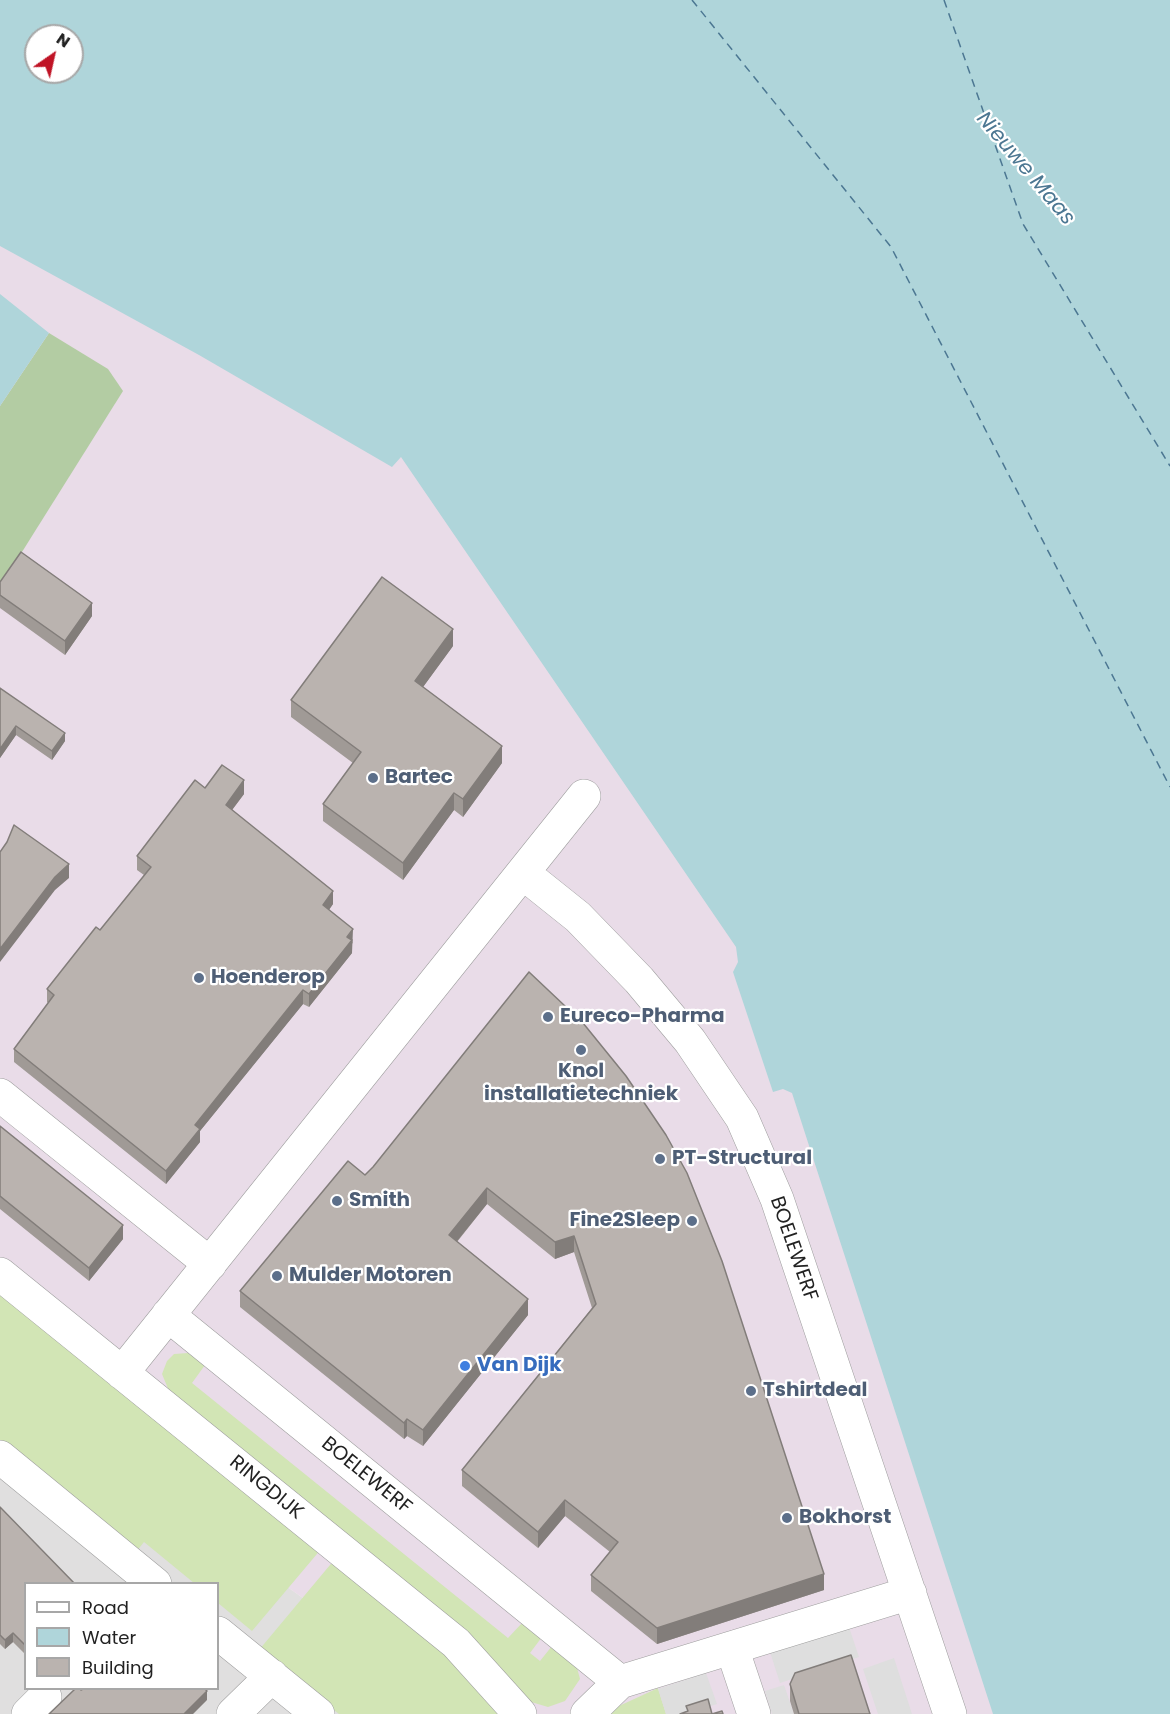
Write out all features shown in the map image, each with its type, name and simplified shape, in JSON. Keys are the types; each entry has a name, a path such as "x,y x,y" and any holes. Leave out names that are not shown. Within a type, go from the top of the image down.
{"street":[{"path":"122,1373 584,796"},
{"name":"BOELEWERF","path":"523,873 578,917 639,980 690,1041 742,1118 777,1199 950,1714"},
{"path":"0,1095 210,1264"},
{"name":"RINGDIJK","path":"0,1275 456,1643 520,1714"},
{"name":"BOELEWERF","path":"168,1315 620,1682"},
{"path":"0,1456 153,1582"},
{"path":"587,1714 620,1682 910,1593"},
{"path":"219,1634 318,1714"},
{"path":"732,1648 754,1714"},
{"path":"233,1714 272,1676"}],"shaded area":[{"path":"0,175 418,452 780,925 1030,1714 428,1714 366,1643 0,1382"},
{"path":"0,1382 366,1643 428,1714 0,1714"},
{"path":"849,1627 859,1657 780,1683 770,1652"},
{"path":"894,1658 912,1714 878,1714 863,1669"},
{"path":"706,1673 717,1704 685,1714 666,1714 658,1689"},
{"path":"784,1685 794,1714 772,1714 765,1691"}],"green space":[{"path":"49,333 108,369 123,391 0,587 0,406"},
{"path":"0,1292 322,1548 252,1631 219,1604 219,1582 193,1582 144,1542 136,1552 0,1440"},
{"path":"188,1353 205,1365 192,1383 508,1638 523,1622 542,1637 530,1653 540,1661 552,1646 576,1664 580,1679 565,1701 548,1707 531,1702 169,1391 162,1374 167,1361 174,1354"},
{"path":"335,1559 408,1618 504,1714 339,1714 259,1650"},
{"path":"658,1688 666,1714 611,1714 619,1706"}],"water":[{"name":"Nieuwe Maas","path":"0,0 1170,0 1170,1714 993,1714 792,1093 783,1089 773,1092 733,972 738,962 736,947 401,457 392,467 199,355 0,246"},
{"path":"0,294 49,333 0,406"}],"building":[{"path":"21,552 92,603 65,641 0,595 0,582"},
{"path":"382,577 453,629 415,681 502,746 463,799 454,793 403,863 323,804 361,752 291,700"},
{"path":"0,688 65,733 52,751 16,726 0,749"},
{"name":"Hoenderop","path":"222,765 244,780 226,805 333,891 323,905 353,929 347,937 352,940 309,994 303,990 195,1125 200,1129 166,1171 14,1049 54,995 47,989 96,927 100,930 151,867 137,856 195,780 205,788"},
{"path":"14,825 69,864 55,877 0,949 0,852"},
{"path":"529,972 583,1023 626,1076 666,1135 687,1173 722,1261 824,1574 657,1628 591,1575 618,1542 565,1500 538,1532 462,1470 596,1304 574,1236 555,1242 487,1188 449,1235 528,1299 423,1430 407,1419 404,1423 240,1291 348,1161 365,1175 373,1167"},
{"path":"0,1126 123,1225 89,1268 0,1196"},
{"path":"0,1507 73,1582 24,1582 24,1644 13,1633 5,1640 0,1635"},
{"path":"851,1655 870,1714 799,1714 790,1684 795,1673"},
{"path":"74,1690 207,1691 184,1714 49,1714"},
{"path":"708,1699 712,1714 680,1714 688,1711 686,1706"}],"ferry route":[{"path":"692,0 891,247 1170,787"},
{"path":"944,0 1023,224 1170,466"}],"place":[{"name":"Bartec","path":"373,778"},
{"name":"Hoenderop","path":"199,978"},
{"name":"Eureco-Pharma","path":"548,1017"},
{"name":"Knol installatietechniek","path":"581,1050"},
{"name":"PT-Structural","path":"660,1159"},
{"name":"Smith","path":"337,1201"},
{"name":"Fine2Sleep","path":"692,1221"},
{"name":"Mulder Motoren","path":"277,1276"},
{"name":"Van Dijk","path":"465,1366"},
{"name":"Tshirtdeal","path":"751,1391"},
{"name":"Bokhorst","path":"787,1518"}]}
